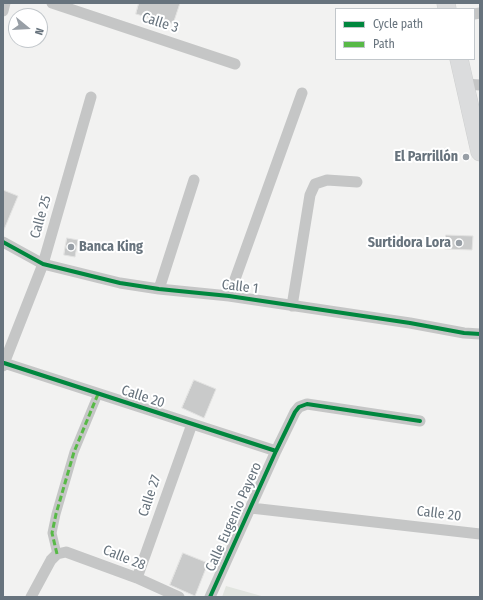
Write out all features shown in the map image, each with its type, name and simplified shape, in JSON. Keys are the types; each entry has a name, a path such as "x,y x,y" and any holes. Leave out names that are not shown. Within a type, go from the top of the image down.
{"main road":[{"path":"460,60 472,84 480,152"}],"street":[{"path":"3,11 5,3"},
{"name":"Calle 3","path":"52,3 235,64"},
{"path":"229,296 302,93"},
{"name":"Calle 25","path":"4,364 43,264 91,97"},
{"path":"159,289 194,180"},
{"path":"292,306 310,196 315,184 327,180 357,182"},
{"name":"Calle 1","path":"3,242 43,264 120,283 159,289 229,296 410,323 464,333 480,334"},
{"name":"Calle 20","path":"4,364 276,450"},
{"path":"32,597 51,560 57,554 52,533 56,514 74,452 98,394"},
{"name":"Calle Eugenio Payero","path":"210,597 276,450 299,407 307,404 420,421"},
{"name":"Calle 27","path":"137,578 192,424"},
{"name":"Calle 20","path":"251,508 480,534"},
{"name":"Calle 28","path":"57,554 69,552 137,578 179,597"}],"shaded area":[{"path":"226,586 265,597 222,597"}],"building":[{"path":"139,3 180,3 173,24 136,14"},
{"path":"3,190 18,196 3,232"},
{"name":"Surtidora Lora","path":"446,235 473,236 472,250 445,249"},
{"name":"Banca King","path":"67,238 78,240 75,257 64,255"},
{"path":"194,380 216,389 204,418 182,408"},
{"path":"183,553 208,563 195,596 170,585"}],"marked path":[{"path":"57,554 52,533 56,514 74,452 98,394"}],"cycle path":[{"path":"3,242 43,264 120,283 159,289 229,296 410,323 464,333 480,334"},
{"path":"4,363 276,451"},
{"path":"210,597 276,451 295,412 299,407 307,404 420,421"}],"place":[{"name":"El Parrillón","path":"466,157"},
{"name":"Surtidora Lora","path":"459,243"},
{"name":"Banca King","path":"71,247"}]}
